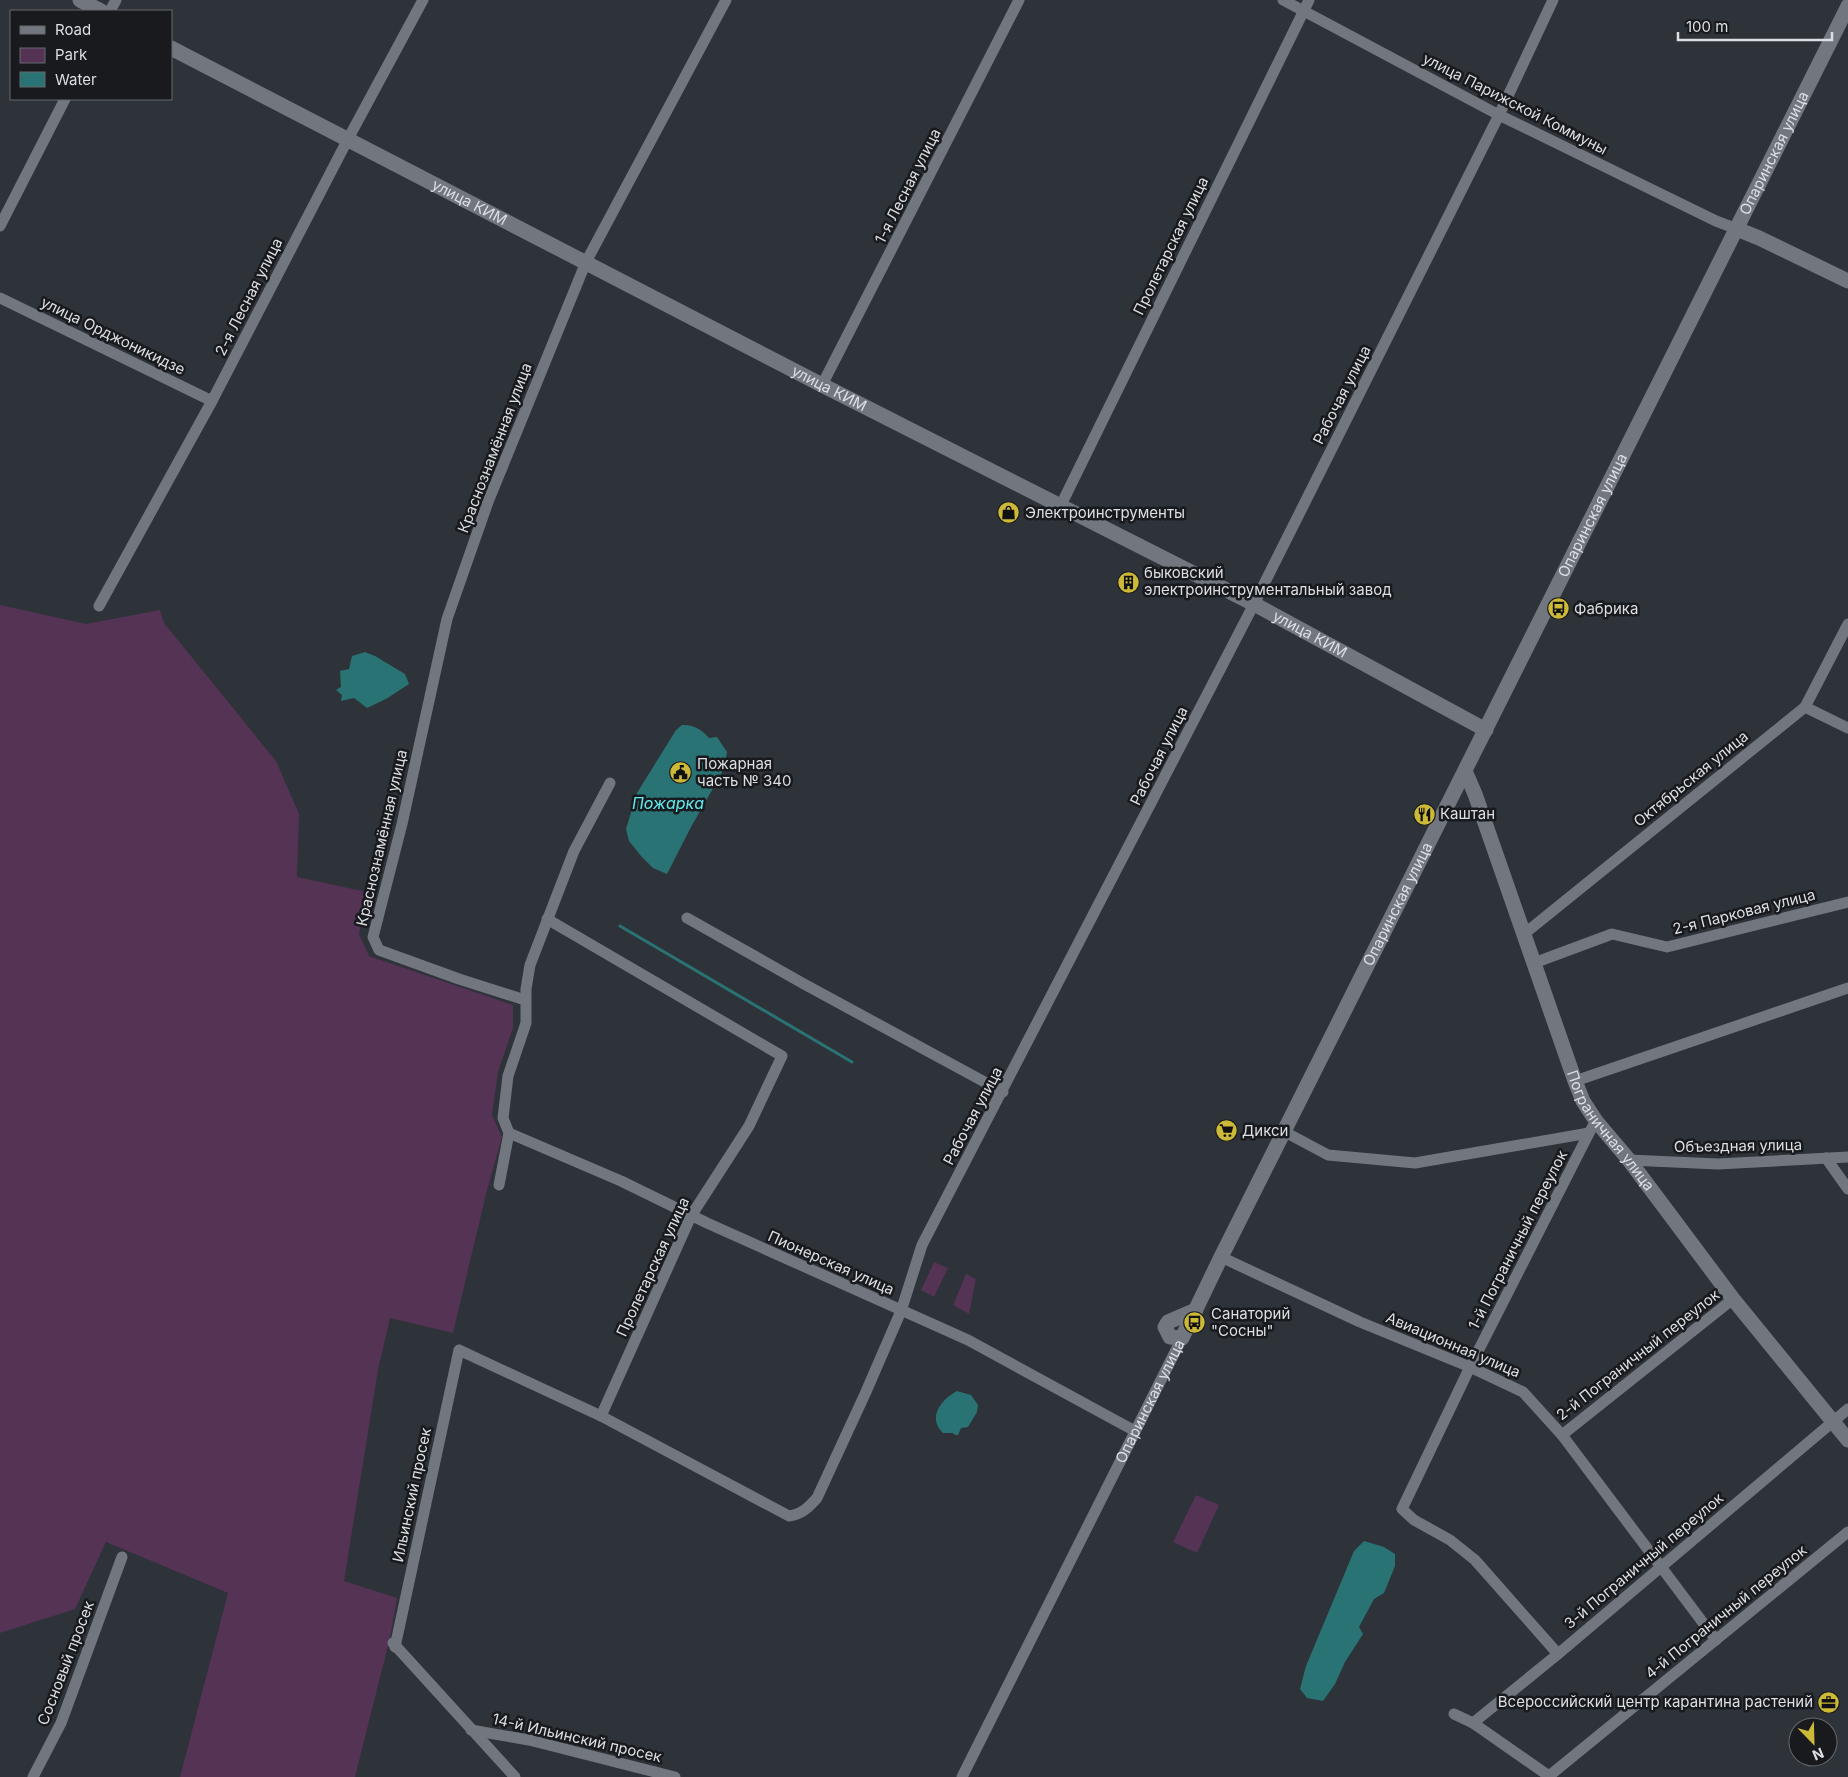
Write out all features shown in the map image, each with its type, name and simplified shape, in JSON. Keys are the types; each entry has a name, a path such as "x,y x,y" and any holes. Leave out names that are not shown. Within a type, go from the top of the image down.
{"main road":[{"path":"80,0 99,10"},
{"name":"Опаринская улица","path":"1182,1338 1170,1337 1166,1333 1168,1322 1196,1310 1848,6"},
{"name":"улица КИМ","path":"172,49 822,385 1254,604 1486,730"},
{"path":"1737,229 1848,281"},
{"name":"Пограничная улица","path":"1465,771 1475,794 1575,1081 1593,1127 1629,1160 1733,1299 1848,1440"}],"street":[{"name":"2-я Лесная улица","path":"99,606 212,401 348,139 423,0"},
{"name":"Краснознамённая улица","path":"525,1000 459,979 379,950 373,937 402,824 447,619 488,502 586,262 726,0"},
{"name":"1-я Лесная улица","path":"822,385 1020,0"},
{"name":"улица Парижской Коммуны","path":"1283,0 1499,115 1737,229"},
{"name":"Пролетарская улица","path":"1060,505 1309,0"},
{"name":"Рабочая улица","path":"601,1416 789,1516 798,1515 807,1510 817,1498 901,1311 922,1244 1254,604 1499,115 1553,0"},
{"path":"0,226 64,100"},
{"name":"улица Орджоникидзе","path":"0,298 212,401"},
{"name":"Октябрьская улица","path":"1524,934 1805,707 1848,624"},
{"path":"1805,707 1848,728"},
{"path":"499,1185 508,1133 502,1118 508,1076 526,1023 525,1000 530,965 574,851 610,783"},
{"name":"2-я Парковая улица","path":"1534,963 1612,934 1667,947 1848,902"},
{"path":"687,918 1002,1092"},
{"name":"Пролетарская улица","path":"547,919 782,1056 749,1126 691,1216 601,1416"},
{"path":"1575,1081 1848,988"},
{"path":"1285,1132 1328,1155 1415,1163 1593,1127"},
{"name":"1-й Пограничный переулок","path":"1558,1654 1475,1560 1450,1540 1414,1520 1402,1509 1470,1367 1593,1127"},
{"name":"Пионерская улица","path":"508,1133 620,1181 691,1216 968,1340 1136,1431"},
{"name":"Объездная улица","path":"1629,1160 1718,1164 1848,1157"},
{"path":"1826,1158 1848,1189"},
{"name":"Авиационная улица","path":"1221,1257 1360,1322 1470,1367 1523,1392 1562,1435 1716,1640"},
{"name":"2-й Пограничный переулок","path":"1562,1435 1733,1299"},
{"name":"Опаринская улица","path":"962,1777 1182,1338"},
{"name":"Ильинский просек","path":"515,1777 394,1645 459,1350 601,1416"},
{"name":"3-й Пограничный переулок","path":"1473,1722 1558,1654 1848,1409"},
{"name":"4-й Пограничный переулок","path":"1454,1714 1473,1722 1549,1776 1848,1532"},
{"name":"Сосновый просек","path":"33,1777 61,1723 122,1557"},
{"name":"14-й Ильинский просек","path":"471,1730 529,1740 675,1777"}],"green space":[{"path":"0,605 86,624 160,610 164,623 276,761 299,814 297,877 367,892 359,934 369,956 513,1005 513,1028 498,1072 492,1115 502,1137 487,1190 453,1333 390,1318 378,1370 344,1581 397,1598 390,1638 355,1777 180,1777 228,1593 106,1542 75,1609 0,1633"},
{"path":"934,1262 948,1268 934,1297 921,1290"},
{"path":"966,1274 976,1279 969,1314 953,1305"},
{"path":"1196,1495 1219,1505 1197,1553 1173,1542"}],"water":[{"path":"365,652 405,674 409,684 386,699 367,708 354,698 341,701 342,695 336,690 341,687 340,671 349,669 352,656"},
{"name":"Пожарка","path":"682,725 690,725 697,728 709,738 717,737 727,752 724,769 667,874 653,868 641,856 629,841 626,829 637,793 676,730"},
{"path":"957,1391 971,1395 978,1405 977,1412 968,1427 961,1428 958,1435 943,1433 936,1421 938,1409 946,1399"},
{"path":"1364,1541 1384,1547 1395,1554 1395,1566 1384,1593 1374,1599 1359,1627 1363,1634 1345,1662 1335,1684 1323,1701 1307,1698 1300,1689 1306,1666 1354,1551"}],"waterway":[{"path":"620,926 852,1062"}],"place":[{"name":"Электроинструменты","path":"1009,513"},
{"name":"быковский электроинструментальный завод","path":"1128,582"},
{"name":"Фабрика","path":"1558,609"},
{"name":"Пожарная часть № 340","path":"681,773"},
{"name":"Каштан","path":"1424,814"},
{"name":"Дикси","path":"1226,1131"},
{"name":"Санаторий \"Сосны\"","path":"1195,1323"},
{"name":"Всероссийский центр карантина растений","path":"1829,1702"}]}
